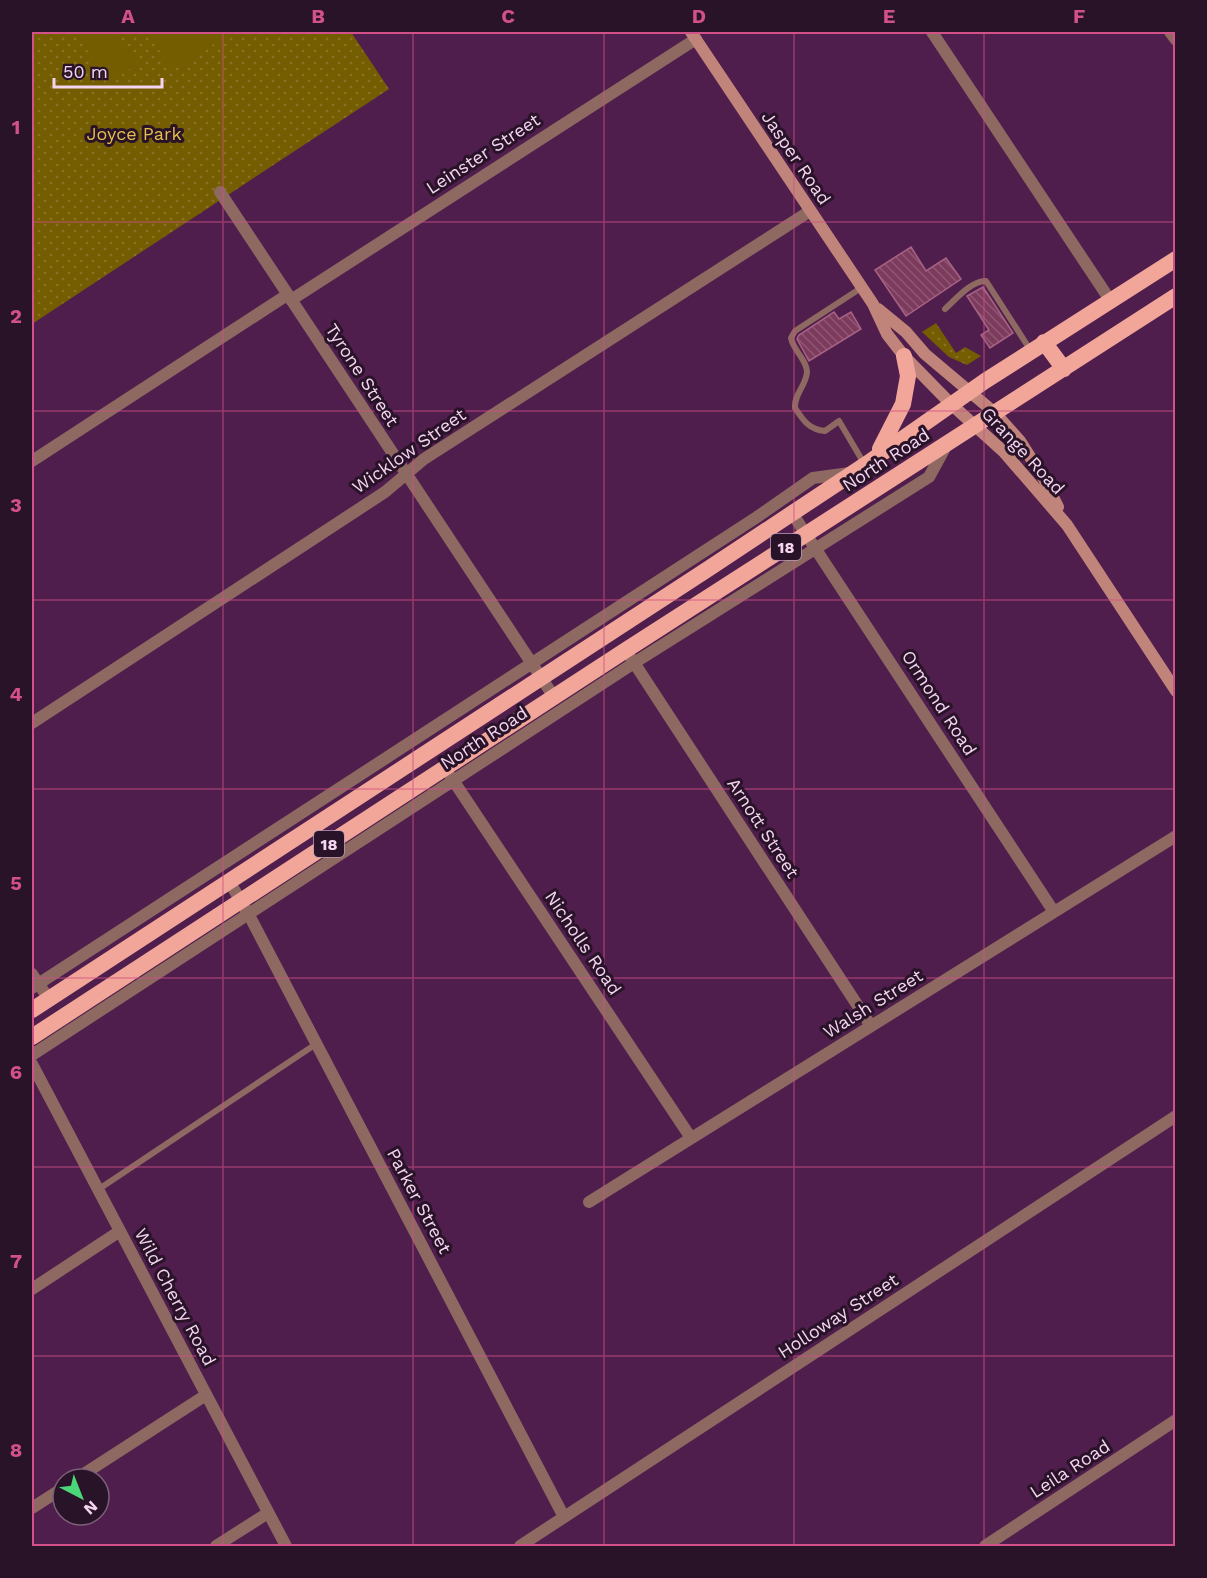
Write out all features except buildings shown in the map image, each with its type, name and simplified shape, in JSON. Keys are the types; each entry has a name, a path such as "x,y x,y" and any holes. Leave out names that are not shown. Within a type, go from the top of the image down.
{"highway":[{"name":"North Road","path":"32,1010 229,880 536,670 792,513 951,404 1176,259"},
{"name":"North Road","path":"32,1036 245,908 450,775 554,697 630,657 812,541 947,445 1176,296"},
{"path":"1038,347 1064,369"},
{"path":"880,453 882,444 890,433 903,404 908,376 904,356"}],"main road":[{"name":"Jasper Road","path":"693,35 873,304 887,334 904,356 951,404"},
{"name":"Jasper Road","path":"873,304 906,332 925,354 995,413"},
{"name":"Grange Road","path":"951,404 1004,452 1067,525"},
{"name":"Grange Road","path":"995,413 1020,441 1044,479 1067,525 1176,691"}],"street":[{"path":"932,32 1110,300"},
{"path":"1170,32 1176,40"},
{"name":"Leinster Street","path":"32,461 289,298 693,35"},
{"name":"Tyrone Street","path":"220,192 554,697"},
{"name":"Wicklow Street","path":"32,723 385,492 424,459 810,211"},
{"name":"North Road","path":"34,982 536,670 813,478 858,469"},
{"name":"Ormond Road","path":"792,513 1054,912"},
{"name":"North Road","path":"450,775 630,657"},
{"name":"Arnott Street","path":"630,657 871,1026"},
{"name":"Nicholls Road","path":"450,775 691,1138"},
{"name":"Walsh Street","path":"589,1202 1176,836"},
{"name":"Parker Street","path":"229,880 564,1517"},
{"name":"North Road","path":"32,1055 245,908"},
{"path":"34,982 49,999"},
{"name":"Wild Cherry Road","path":"32,1064 286,1546"},
{"name":"Holloway Street","path":"520,1546 1176,1116"},
{"path":"32,1289 120,1231"},
{"path":"95,1467 206,1395"},
{"name":"Leila Road","path":"985,1546 1176,1420"},
{"path":"32,1508 51,1496"},
{"path":"216,1546 268,1513"}],"lane":[{"path":"945,309 958,296 981,280 986,281 1038,347"},
{"path":"858,469 839,422 825,431 817,430 807,425 795,408 794,402 807,370 791,338 795,331 861,288"},
{"path":"99,1189 316,1044"}],"green space":[{"name":"Joyce Park","path":"32,32 351,32 389,89 32,324"},
{"path":"75,32 115,32 137,64 109,83"},
{"path":"147,32 232,32 182,65 171,65"},
{"path":"936,323 956,353 965,347 981,356 967,365 949,357 922,332"}]}
